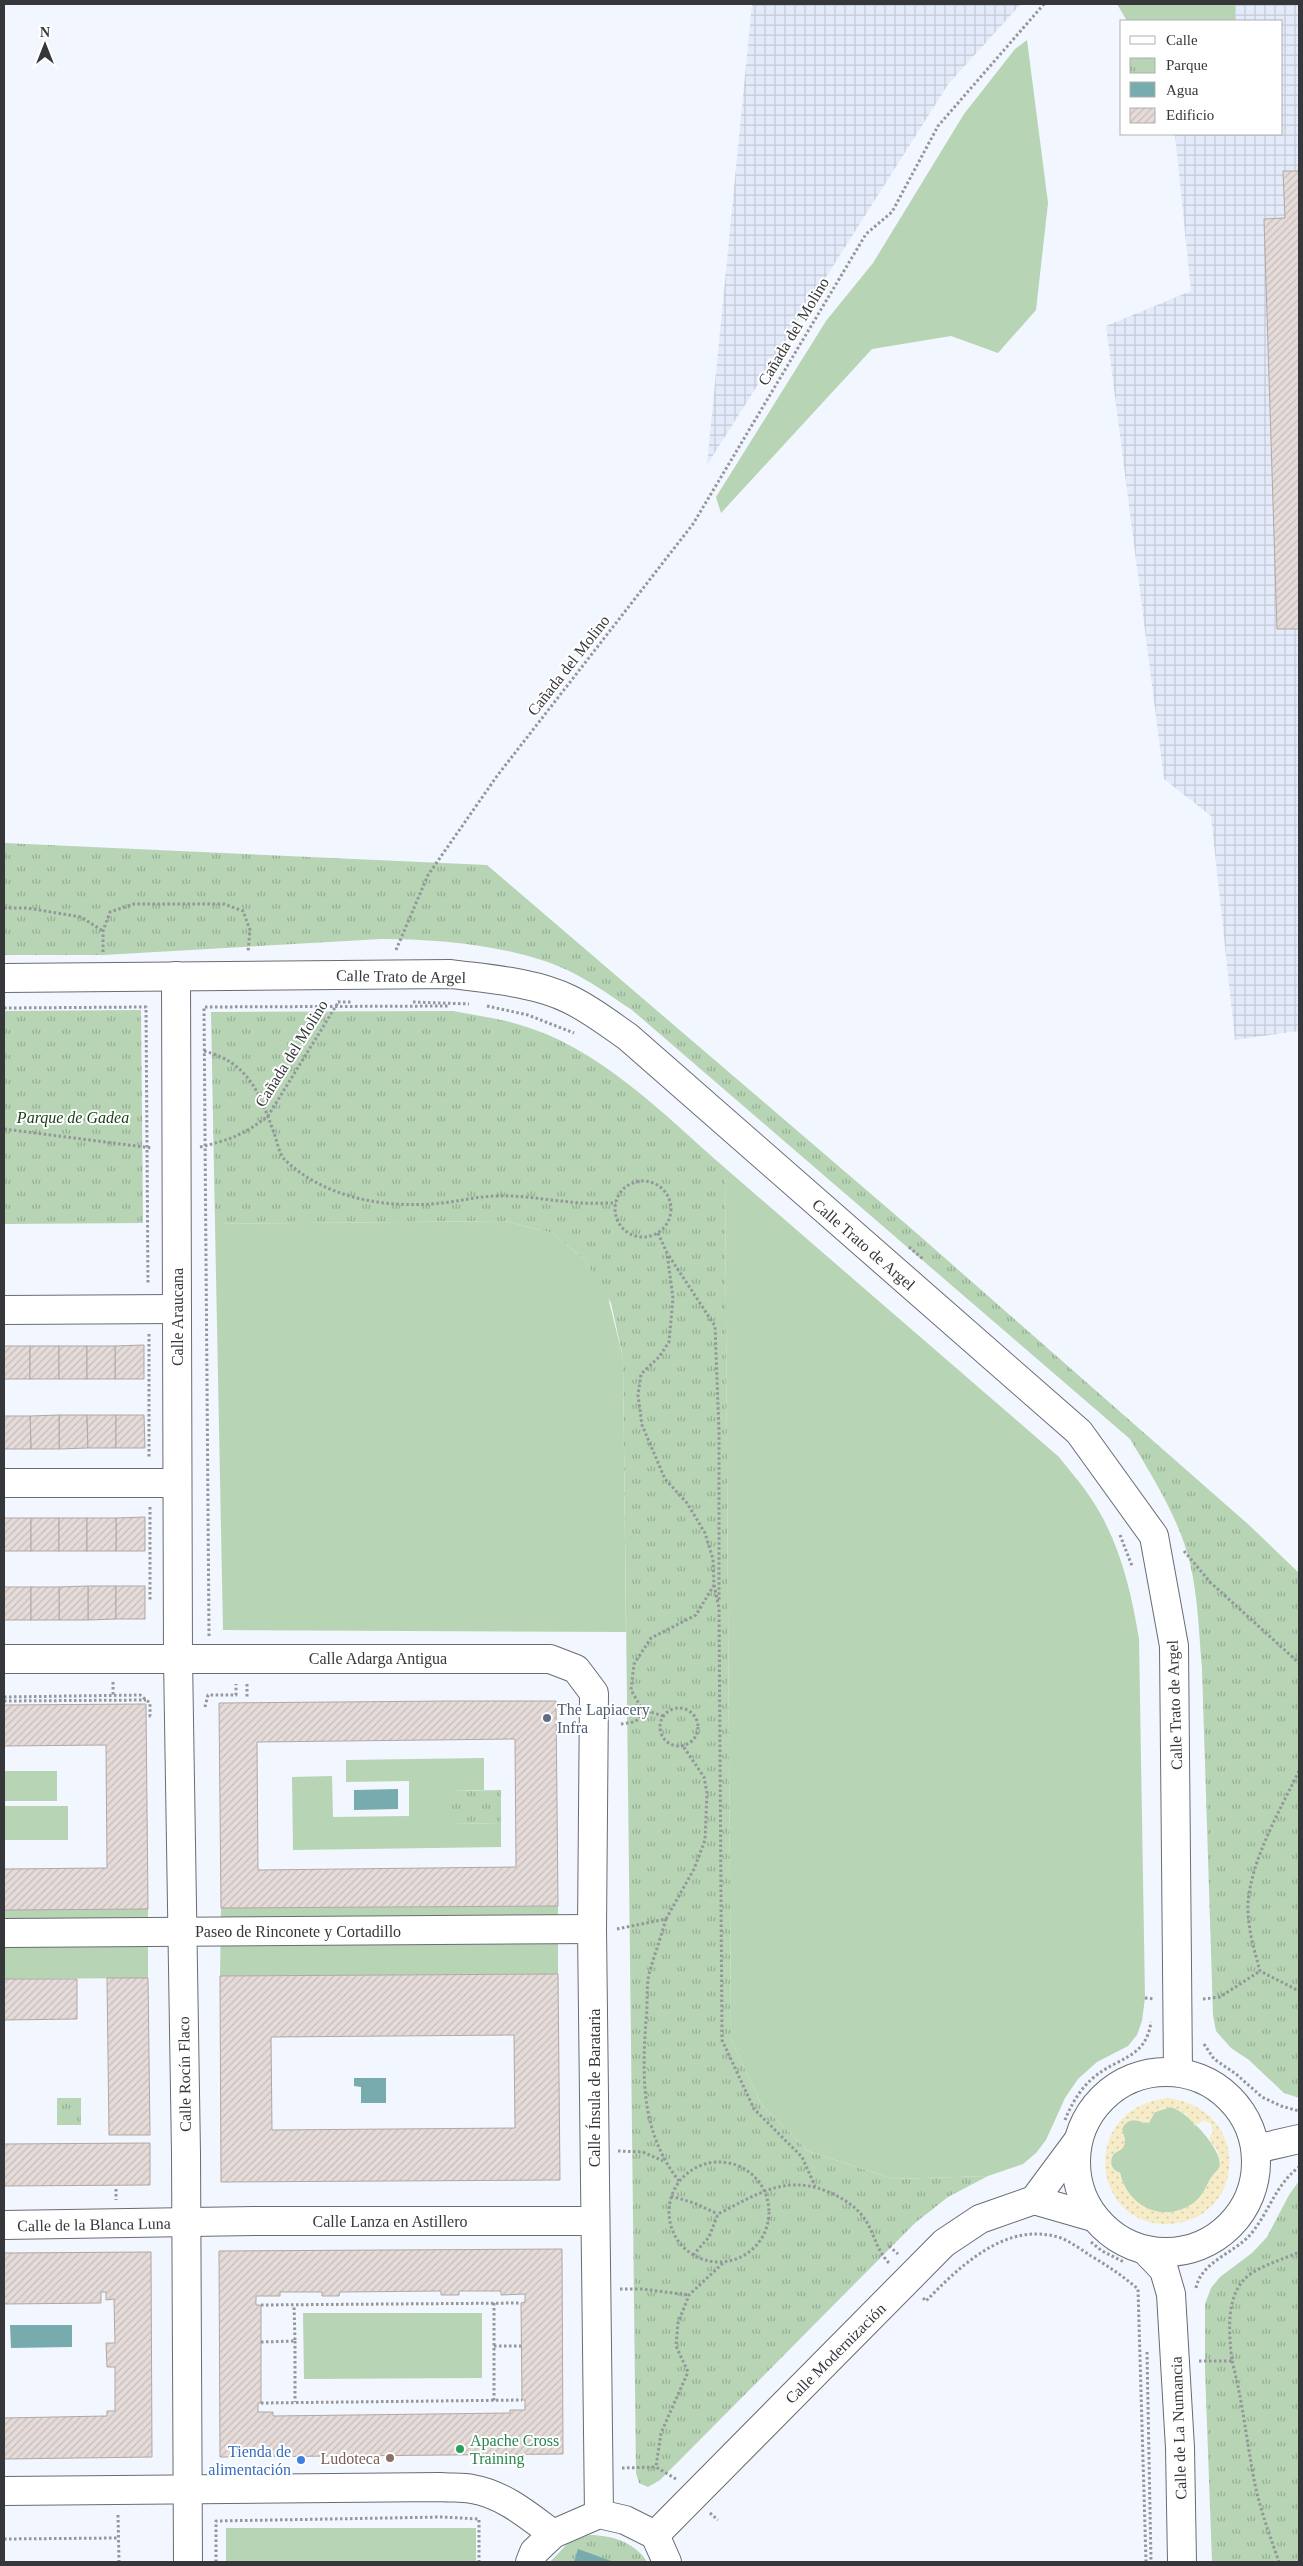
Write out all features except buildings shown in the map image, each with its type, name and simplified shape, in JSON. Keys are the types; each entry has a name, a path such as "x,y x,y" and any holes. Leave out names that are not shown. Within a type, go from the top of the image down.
{"street":[{"name":"Calle Trato de Argel","path":"4,978 451,974 514,983 566,998 592,1011 628,1037 1079,1432 1154,1536 1174,1646 1182,2000 1178,2072"},
{"name":"Calle Araucana","path":"176,976 178,1658"},
{"path":"4,1310 177,1309"},
{"path":"4,1482 178,1483"},
{"name":"Calle Adarga Antigua","path":"4,1659 178,1658 235,1649 550,1659 576,1669"},
{"name":"Calle Rocín Flaco","path":"178,1658 167,1715 182,1932 188,2562"},
{"name":"Calle Ínsula de Barataria","path":"576,1669 594,1693 592,1929 598,2514"},
{"name":"Paseo de Rinconete y Cortadillo","path":"4,1933 592,1929"},
{"path":"1178,2072 1206,2081 1230,2098 1247,2121 1256,2149 1256,2174 1250,2199 1240,2214 1217,2238 1194,2249 1137,2258 1126,2244 1108,2232 1089,2227 1034,2200 1071,2131 1087,2117 1104,2096 1126,2081 1152,2073 1178,2072"},
{"path":"1071,2131 1077,2181 1089,2227"},
{"path":"1256,2149 1299,2139"},
{"name":"Calle Modernización","path":"655,2535 944,2243 980,2219 1034,2200"},
{"name":"Calle Lanza en Astillero","path":"185,2223 595,2221"},
{"name":"Calle de la Blanca Luna","path":"4,2225 185,2223"},
{"path":"1183,2292 1194,2249"},
{"name":"Calle de La Numancia","path":"1137,2258 1164,2270 1183,2292 1174,2346 1180,2448 1182,2562"},
{"path":"4,2491 442,2487 473,2489 496,2497 523,2512 553,2534"},
{"path":"530,2562 534,2552 553,2534 598,2514 625,2520 655,2535 667,2562"}],"path":[{"name":"Cañada del Molino","path":"373,974 396,950 428,875 497,776 693,524 866,234 892,212 938,126 1044,4"},
{"path":"103,1007 103,931 110,912 134,904 224,904 243,911 250,930 246,975 247,1007"},
{"path":"4,908 27,908 81,917 103,931"},
{"path":"396,950 405,951"},
{"name":"Cañada del Molino","path":"4,1129 177,1151 228,1141 268,1116 337,1002 344,997"},
{"path":"337,1002 477,1004"},
{"path":"4,1696 140,1695 150,1703 150,1716 204,1715 208,1695 236,1695 235,1649 209,1639 204,1008 448,1006"},
{"path":"485,1006 528,1015 583,1036"},
{"path":"146,1051 176,1050 205,1052 223,1056 241,1068 254,1088 268,1116 283,1158 298,1172 332,1189 368,1202 399,1205 442,1204 498,1196 572,1203 616,1203"},
{"path":"642,1181 660,1186 671,1201 672,1210 665,1227 658,1233 640,1237 623,1229 615,1212 616,1203 619,1194 633,1183 642,1181"},
{"path":"658,1233 667,1253 715,1326 719,1431 722,2040 754,2109 802,2157 815,2187"},
{"path":"901,1242 928,1264"},
{"path":"667,1253 673,1298 670,1342 659,1357 641,1374 638,1395 642,1425 665,1478 688,1503 705,1533 713,1559 714,1585 719,1608"},
{"path":"1116,1527 1133,1568"},
{"path":"1180,1547 1210,1582 1299,1663"},
{"path":"663,1716 642,1709 631,1690 634,1664 651,1638 696,1614 714,1585"},
{"path":"4,1701 146,1700"},
{"path":"679,2180 663,2161 652,2133 646,2102 643,2057 648,1976 666,1919 694,1869 705,1840 707,1793 704,1778 683,1746 669,1743 663,1738 660,1724 663,1716 668,1711 683,1708 695,1716 698,1723 695,1737 683,1746"},
{"path":"621,1724 634,1722 651,1711"},
{"path":"154,1722 167,1715"},
{"path":"1299,1771 1254,1873 1248,1903 1250,1934 1260,1971 1299,1991"},
{"path":"592,1929 622,1929 666,1919"},
{"path":"1145,1998 1182,2000 1220,1997 1260,1971"},
{"path":"1153,1990 1182,2000"},
{"path":"1152,2011 1182,2000"},
{"path":"1152,2011 1182,2000"},
{"path":"1071,2131 1072,2104 1091,2079 1108,2067 1138,2051 1145,2043 1150,2031 1152,2011"},
{"path":"1204,2041 1214,2059 1236,2074 1262,2097 1281,2106 1299,2111"},
{"path":"718,2520 672,2475 656,2467 661,2433 688,2372 676,2346 678,2323 689,2295 724,2262 746,2254 763,2237 769,2214 765,2190 756,2176 742,2166 725,2161 708,2162 692,2169 679,2180 671,2196 668,2213 672,2230 680,2245 693,2255 708,2261 724,2262"},
{"path":"1183,2292 1203,2272 1249,2236 1259,2224 1278,2189 1299,2167"},
{"path":"693,2255 709,2237 718,2214 765,2190 792,2184 815,2187 840,2196 860,2213 873,2230 880,2253 911,2276"},
{"path":"671,2196 694,2203 718,2214"},
{"path":"1089,2227 1102,2251 1137,2258"},
{"path":"889,2246 911,2276 926,2301 953,2274 982,2252 1016,2237 1039,2234 1062,2239 1123,2275 1138,2289 1146,2562"},
{"path":"1278,2562 1253,2474 1240,2392 1232,2361 1229,2330 1232,2306 1238,2288 1251,2273 1299,2252"},
{"path":"596,2289 642,2289 689,2295"},
{"path":"494,2303 494,2401"},
{"path":"261,2305 521,2303"},
{"path":"294,2305 295,2402"},
{"path":"261,2342 295,2341"},
{"path":"494,2346 521,2346"},
{"path":"1152,2562 1147,2347 1174,2346"},
{"path":"1202,2361 1232,2361"},
{"path":"261,2403 522,2400"},
{"path":"216,2562 216,2521 442,2518 479,2519 479,2562"},
{"path":"4,2539 118,2538"}],"shaded area":[{"path":"752,4 1021,4 949,83 707,465"},
{"path":"1235,4 1299,4 1299,1031 1235,1040 1211,816 1164,779 1106,326 1191,291 1175,135 1283,135 1283,20 1236,20"}],"green space":[{"path":"1117,4 1235,4 1236,20 1126,20"},
{"path":"1027,40 1048,203 1036,310 998,353 951,336 872,349 721,513 716,497 826,321 873,263 964,114 1015,49"},
{"path":"4,843 487,865 913,1230 1249,1525 1299,1573 1299,2098 1284,2093 1249,2060 1231,2048 1216,2031 1213,2015 1202,1669 1195,1589 1190,1563 1179,1530 1148,1469 1130,1439 632,1010 577,975 556,965 508,951 482,946 404,939 103,955 4,955"},
{"name":"Parque de Gadea","path":"141,1010 143,1223 4,1224 4,1011"},
{"path":"453,1011 517,1024 547,1034 575,1048 628,1084 725,1168 731,2039 761,2104 808,2151 893,2179 988,2176 948,2197 915,2223 660,2480 648,2487 639,2483 636,2473 623,1358 611,1303 585,1260 552,1233 505,1221 215,1224 211,1012"},
{"path":"725,1168 1059,1457 1083,1487 1100,1513 1116,1547 1128,1584 1139,1639 1145,1998 1142,2021 1137,2035 1128,2046 1097,2062 1078,2079 1065,2098 1046,2140 1036,2153 1023,2164 988,2176 893,2179 808,2151 761,2104 731,2039"},
{"path":"505,1221 552,1233 585,1260 608,1297 623,1358 626,1632 223,1630 215,1224"},
{"path":"484,1758 484,1790 452,1791 453,1824 501,1823 501,1847 293,1850 292,1777 332,1776 333,1817 409,1816 409,1781 346,1782 346,1760"},
{"path":"4,1771 57,1771 57,1801 4,1801"},
{"path":"501,1790 501,1823 452,1824 452,1791"},
{"path":"4,1806 68,1806 68,1840 4,1840"},
{"path":"558,1906 558,1974 220,1976 221,1908"},
{"path":"148,1909 148,1978 4,1979 4,1910"},
{"path":"57,2098 81,2098 81,2125 57,2125"},
{"path":"1171,2107 1186,2116 1210,2141 1219,2159 1220,2166 1196,2201 1185,2208 1173,2212 1161,2212 1150,2210 1131,2196 1124,2186 1120,2173 1114,2170 1111,2162 1114,2153 1125,2140 1122,2129 1128,2121 1137,2120 1144,2123 1155,2112"},
{"path":"1299,2181 1299,2562 1212,2562 1205,2370 1205,2304 1211,2288 1220,2277 1252,2253 1267,2237 1289,2195"},
{"path":"303,2313 482,2313 482,2378 304,2379"},
{"path":"226,2528 476,2528 476,2562 226,2562"},
{"path":"589,2535 606,2536 622,2541 636,2549 647,2562 550,2562 569,2542"}],"sand":[{"path":"1168,2098 1196,2106 1215,2122 1226,2142 1230,2164 1225,2186 1213,2205 1194,2218 1168,2224 1142,2220 1123,2207 1110,2188 1105,2166 1108,2143 1119,2122 1139,2106","holes":["1171,2107 1186,2114 1195,2126 1204,2120 1211,2124 1213,2132 1209,2139 1218,2152 1220,2166 1199,2198 1185,2208 1173,2212 1150,2210 1131,2196 1124,2186 1120,2173 1112,2167 1112,2155 1122,2149 1125,2144 1122,2129 1128,2122 1134,2120 1149,2123 1155,2112"]}],"water":[{"path":"398,1789 398,1809 354,1810 354,1790"},
{"path":"354,2078 386,2078 386,2103 361,2103 361,2087 354,2086"},
{"path":"10,2325 72,2325 72,2347 11,2348"},
{"path":"578,2549 614,2562 574,2562"}],"place":[{"name":"The Lapiacery Infra","path":"547,1718"},
{"name":"Apache Cross Training","path":"460,2449"},
{"name":"Ludoteca","path":"390,2458"},
{"name":"Tienda de alimentación","path":"301,2460"}]}
